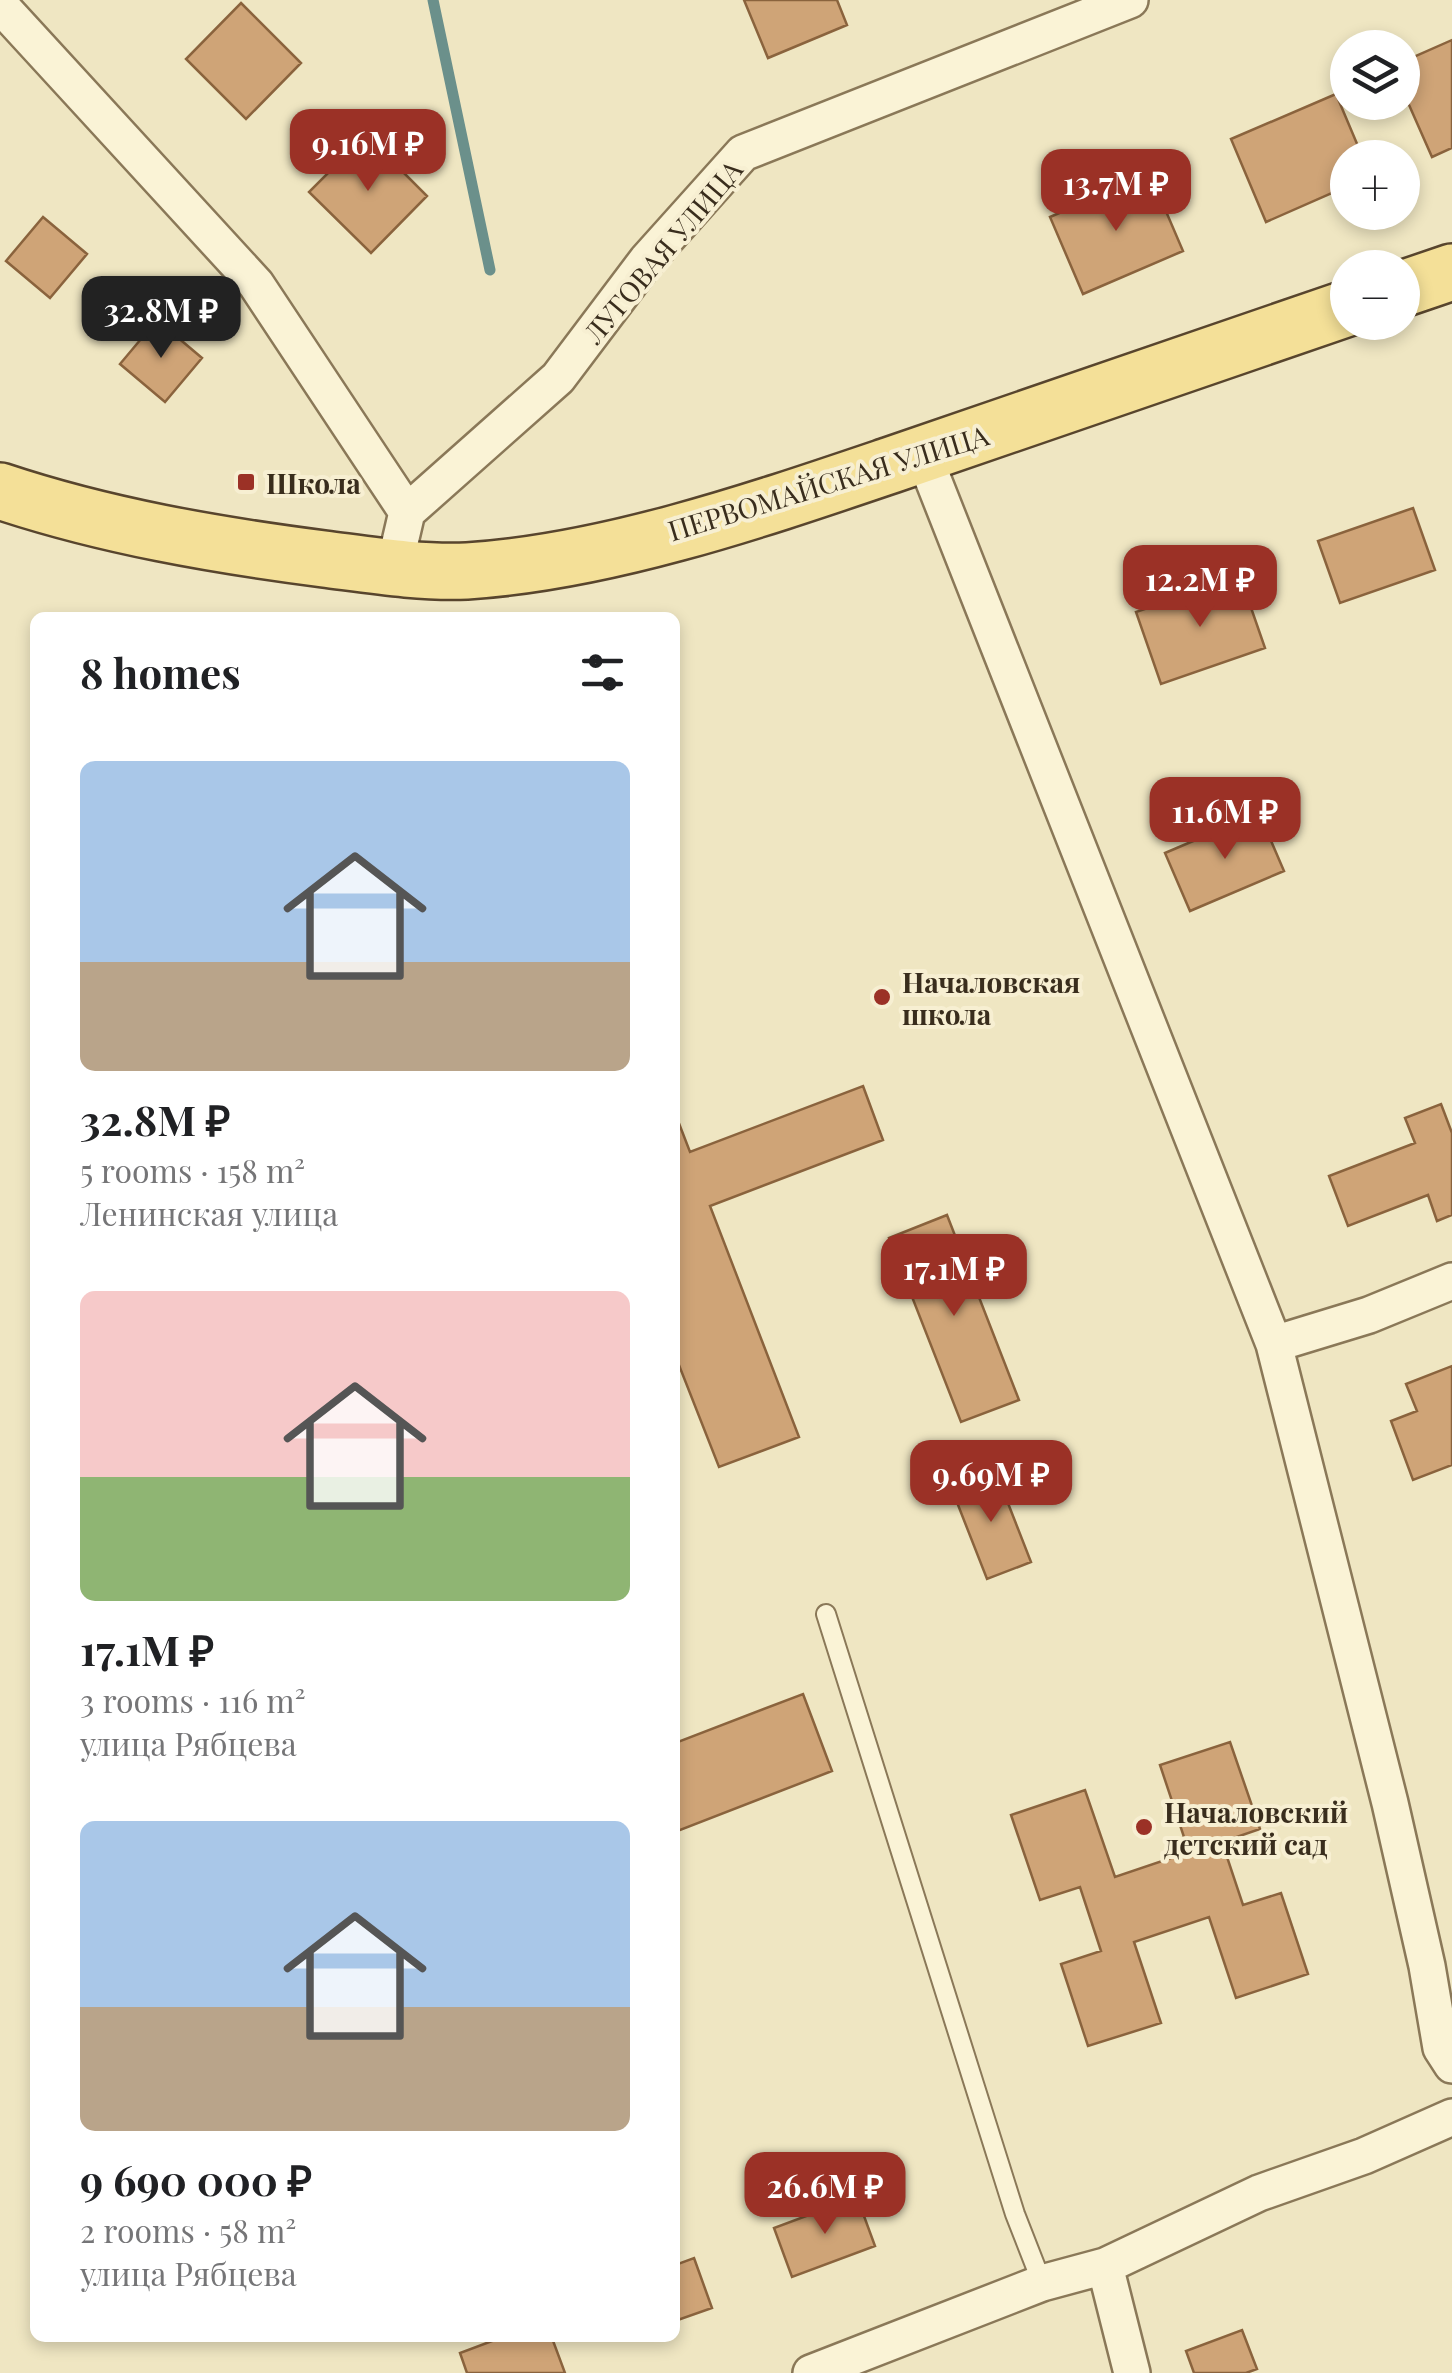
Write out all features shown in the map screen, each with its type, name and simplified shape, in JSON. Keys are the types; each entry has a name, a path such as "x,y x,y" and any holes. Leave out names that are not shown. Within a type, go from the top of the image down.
{"main road":[{"path":"1420,283 1452,272"},
{"name":"ПЕРВОМАЙСКАЯ УЛИЦА","path":"0,491 58,510 261,551 394,568 466,571 568,557 739,516 1330,314"}],"street":[{"name":"ЛУГОВАЯ УЛИЦА","path":"408,512 558,378 647,260 743,153 1130,0"},
{"path":"0,5 256,284 408,512 394,568"},
{"path":"924,454 1274,1344 1390,1803 1427,1966 1441,2048 1452,2065"},
{"path":"1274,1344 1369,1314 1452,1281"},
{"path":"811,2373 1042,2283 1105,2266 1259,2193 1364,2156 1452,2117"},
{"path":"1105,2266 1132,2373"}],"lane":[{"path":"826,1614 1015,2214 1042,2283"}],"building":[{"path":"744,0 837,0 847,25 768,58"},
{"path":"241,3 301,63 246,119 186,59"},
{"path":"1452,40 1452,148 1432,157 1416,120 1420,120 1420,54"},
{"path":"1330,97 1330,120 1347,120 1355,140 1330,140 1330,194 1266,222 1231,139"},
{"path":"366,135 427,196 371,253 309,192"},
{"path":"1150,174 1183,251 1083,294 1050,217"},
{"path":"43,217 87,254 50,298 6,261"},
{"path":"157,320 202,358 165,402 120,364"},
{"path":"1413,508 1435,570 1340,603 1318,541"},
{"path":"1240,576 1265,648 1161,684 1136,612"},
{"path":"1259,813 1284,871 1190,911 1165,853"},
{"path":"863,1086 883,1140 710,1206 799,1437 719,1467 680,1368 680,1126 690,1152"},
{"path":"1441,1104 1452,1133 1452,1215 1437,1221 1428,1195 1348,1226 1329,1176 1415,1143 1405,1118"},
{"path":"947,1215 1019,1400 961,1422 889,1238"},
{"path":"1452,1366 1452,1465 1413,1480 1391,1421 1417,1411 1406,1384"},
{"path":"995,1470 1031,1562 987,1579 951,1487"},
{"path":"803,1694 832,1771 680,1830 680,1741"},
{"path":"1230,1742 1260,1829 1222,1842 1243,1905 1281,1893 1308,1974 1236,1998 1209,1917 1134,1942 1161,2023 1088,2046 1061,1964 1101,1951 1080,1887 1040,1900 1011,1815 1085,1790 1115,1877 1189,1852 1160,1765"},
{"path":"857,2197 875,2246 792,2277 774,2228"},
{"path":"694,2258 712,2308 680,2319 680,2263"},
{"path":"1242,2330 1257,2369 1246,2373 1194,2373 1186,2351"},
{"path":"489,2342 553,2342 565,2373 467,2373 460,2353"}],"waterway":[{"path":"433,0 490,270"}],"place":[{"name":"Школа","path":"246,482"},
{"name":"Началовская школа","path":"882,997"},
{"name":"Началовский детский сад","path":"1144,1827"}]}
